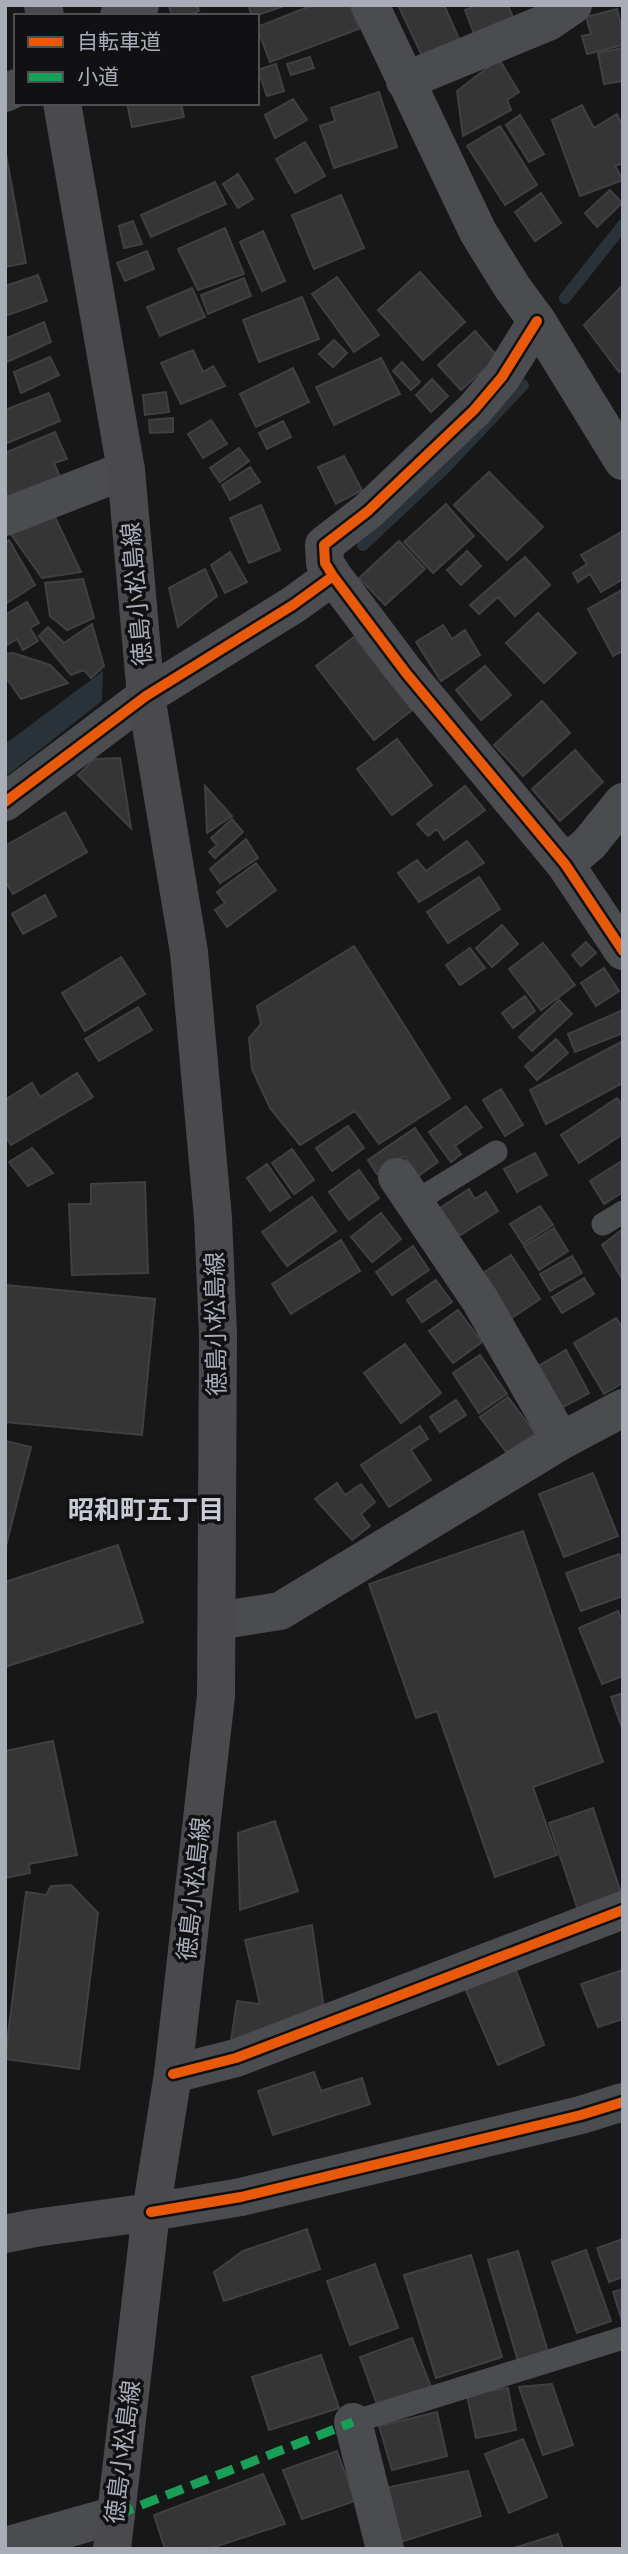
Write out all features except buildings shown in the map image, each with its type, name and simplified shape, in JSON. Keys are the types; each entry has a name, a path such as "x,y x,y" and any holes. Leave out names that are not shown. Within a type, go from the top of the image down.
{"main road":[{"name":"徳島小松島線","path":"62,105 126,470 146,696 189,952 213,1218 218,1335 216,1696 173,2074 151,2211 114,2532"},
{"path":"5,2234 151,2211"}],"street":[{"path":"123,14 140,5"},
{"path":"370,5 478,232 537,321 623,461"},
{"path":"405,81 548,22 573,5"},
{"path":"537,321 502,377 474,410 368,511 324,545 325,563 406,673 565,864 623,951"},
{"path":"5,517 126,470"},
{"path":"5,802 146,696 293,605 333,576"},
{"path":"565,864 589,844 623,802"},
{"path":"405,1190 480,1300 561,1441"},
{"path":"217,1621 280,1611 561,1441 623,1408"},
{"path":"173,2074 236,2059 623,1910"},
{"path":"151,2211 242,2197 582,2115 623,2102"},
{"path":"353,2423 385,2549"},
{"path":"5,2546 114,2532"}],"lane":[{"path":"405,1190 496,1152"},
{"path":"603,1224 623,1212"},
{"path":"353,2423 623,2339"}],"shaded area":[{"path":"103,671 102,701 5,777 5,744"}],"waterway":[{"path":"565,298 623,225"},
{"path":"363,545 446,467 523,385"}],"marked path":[{"path":"116,2515 353,2422"}],"cycle path":[{"path":"5,802 146,696 293,605 333,576 325,563 324,545 368,511 474,410 502,377 537,321"},
{"path":"333,576 406,673 565,864 623,951"},
{"path":"173,2074 236,2058 623,1910"},
{"path":"151,2212 241,2197 581,2115 623,2102"}],"district":[{"name":"昭和町五丁目","path":"146,1510"}]}
